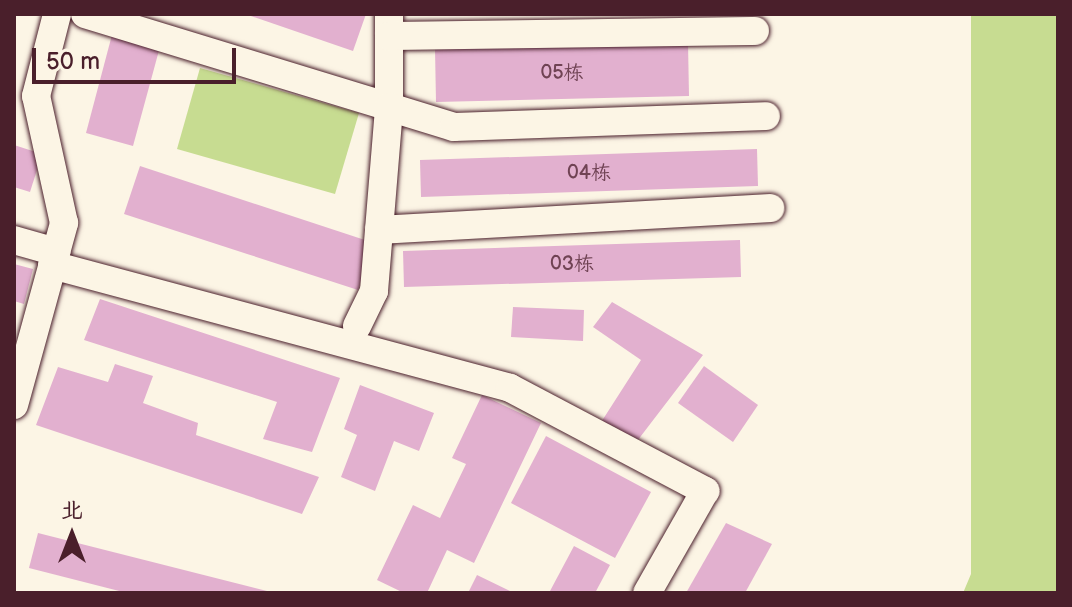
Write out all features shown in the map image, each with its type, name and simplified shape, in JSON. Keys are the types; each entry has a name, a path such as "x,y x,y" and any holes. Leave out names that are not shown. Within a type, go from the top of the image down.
{"street":[{"path":"14,405 22,342 64,223 36,96 57,14"},
{"path":"85,14 454,127 766,116"},
{"path":"357,326 374,291 389,107 389,25 755,31"},
{"path":"379,230 770,208"},
{"path":"14,240 54,258 510,388 705,491 647,593"}],"green space":[{"path":"971,14 1058,14 1058,593 963,593 971,574"},
{"path":"200,68 359,113 335,194 177,149"}],"building":[{"path":"245,14 366,14 353,51"},
{"path":"113,31 161,43 133,146 86,133"},
{"path":"688,43 689,96 436,102 435,49"},
{"path":"14,145 42,154 30,192 14,187"},
{"path":"757,149 758,186 421,197 420,160"},
{"path":"140,166 374,243 358,290 124,214"},
{"path":"740,240 741,277 404,287 403,251"},
{"path":"14,264 33,269 24,304 14,301"},
{"path":"100,299 340,378 312,452 263,439 277,402 84,340"},
{"path":"612,302 703,355 631,449 598,427 641,360 593,327"},
{"path":"513,307 584,310 583,341 511,337"},
{"path":"115,364 153,376 143,403 198,423 196,435 319,477 302,514 36,425 58,367 108,382"},
{"path":"704,366 758,405 733,442 678,403"},
{"path":"360,385 434,413 419,451 394,441 375,491 341,477 357,435 344,429"},
{"path":"482,395 541,423 474,563 447,550 427,593 404,593 377,580 413,505 440,518 466,464 452,458"},
{"path":"546,436 651,492 615,558 511,503"},
{"path":"726,523 772,544 745,593 686,593"},
{"path":"38,533 271,593 127,593 29,568"},
{"path":"574,546 610,565 595,593 550,591"},
{"path":"477,575 514,593 468,593"}]}
